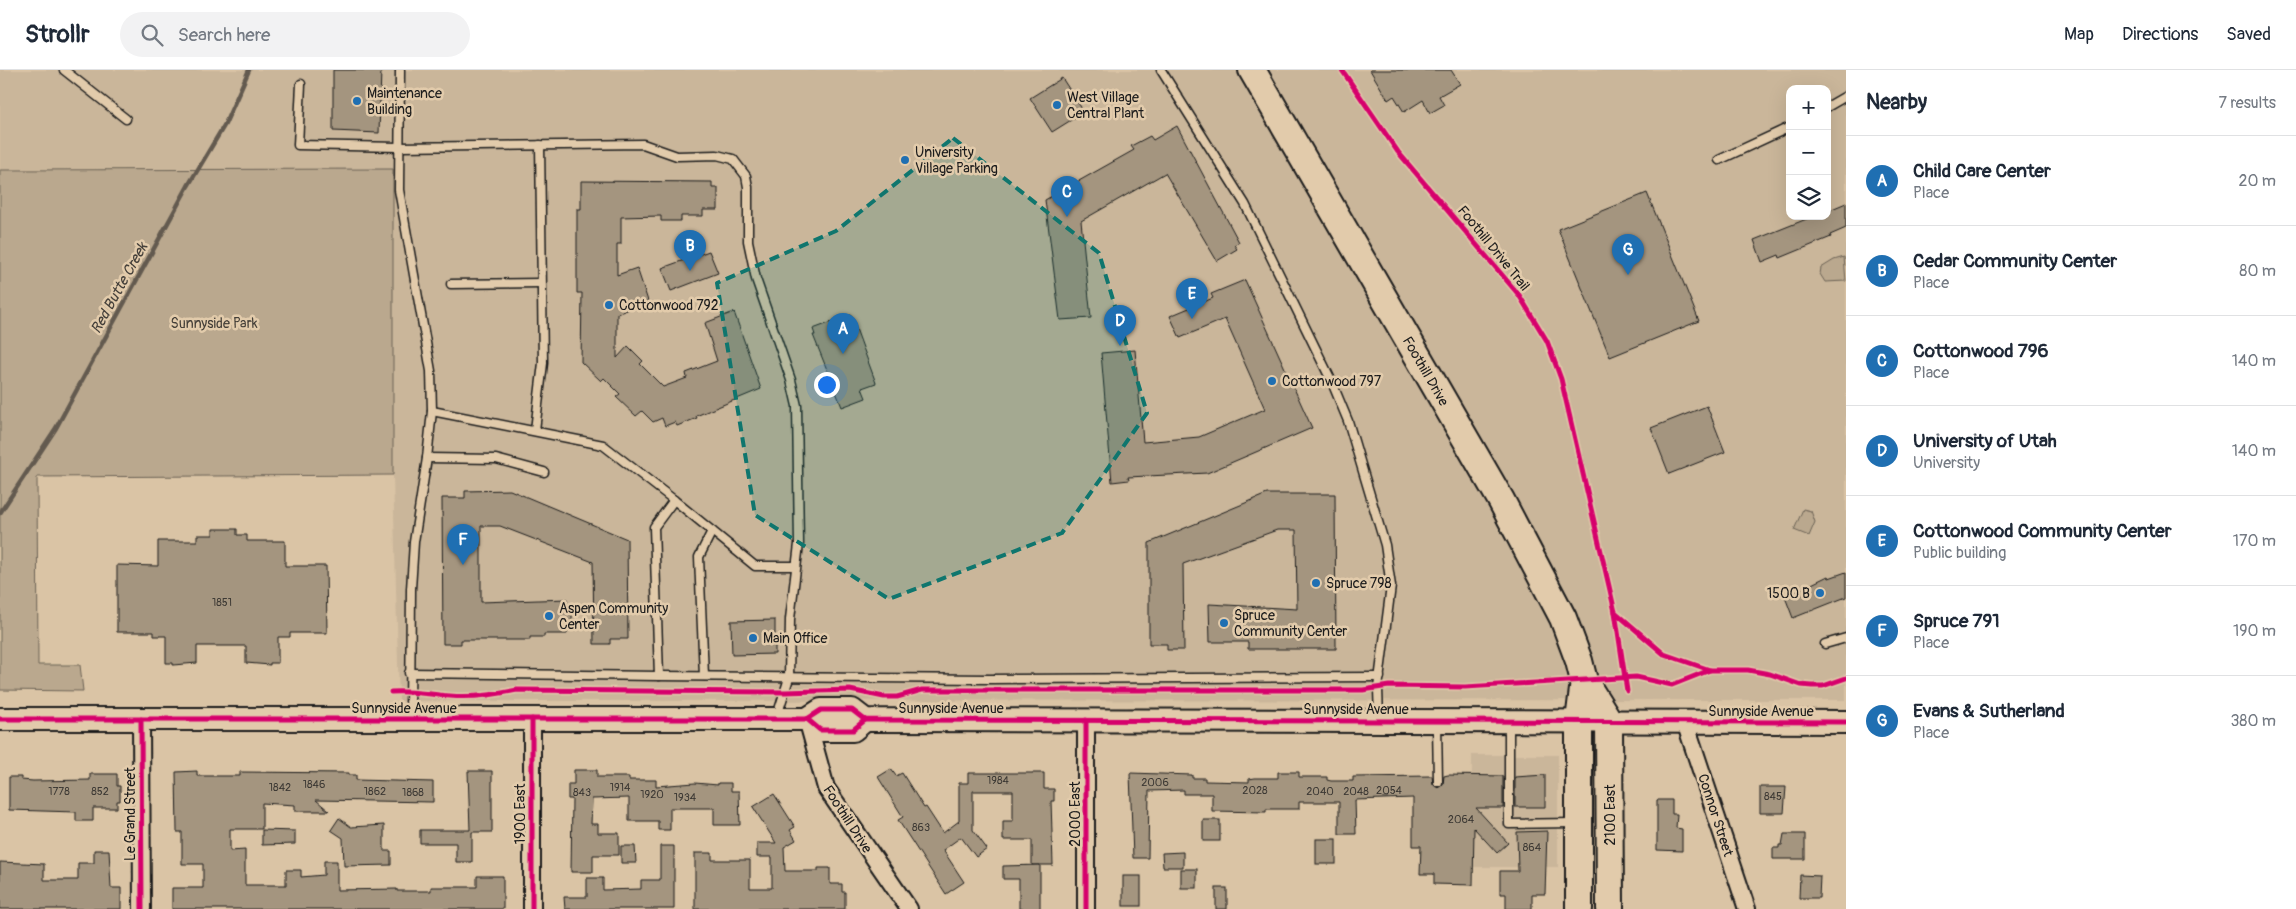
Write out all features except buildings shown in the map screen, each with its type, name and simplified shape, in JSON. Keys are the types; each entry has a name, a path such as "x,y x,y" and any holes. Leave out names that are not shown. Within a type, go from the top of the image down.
{"main road":[{"name":"Foothill Drive","path":"1252,70 1501,500 1562,618 1579,660 1584,681 1609,721"},
{"name":"Foothill Drive","path":"1579,721 1584,681"},
{"name":"Sunnyside Avenue","path":"0,718 807,719 820,710 852,710 865,720 1846,722"},
{"path":"1579,721 1579,909"},
{"name":"2100 East","path":"1609,721 1610,909"}],"street":[{"name":"Le Grand Street","path":"141,719 142,909"},
{"name":"1900 East","path":"532,719 532,909"},
{"name":"Foothill Drive","path":"807,719 826,788 909,909"},
{"name":"2000 East","path":"1086,720 1086,909"},
{"name":"Connor Street","path":"1685,722 1747,909"}],"lane":[{"path":"64,70 126,120"},
{"path":"400,70 399,190 431,371 432,411 414,542 409,673 410,719"},
{"path":"1161,70 1245,204 1331,380 1348,421 1384,545 1391,586 1380,677 1379,721"},
{"path":"301,84 298,145 399,147 643,144 677,156 717,155 733,159 746,176 748,187 748,242 756,279 791,380 797,406 799,544 790,619 789,678 776,718"},
{"path":"1831,105 1846,96"},
{"path":"1719,160 1786,129"},
{"path":"535,430 542,363 540,145"},
{"path":"451,284 542,283"},
{"path":"432,411 603,445 755,566 796,566"},
{"path":"427,458 496,458 544,472"},
{"path":"659,676 654,527 674,500"},
{"path":"704,676 699,557 712,531"},
{"path":"1825,644 1846,638"},
{"path":"409,673 789,678 1380,677"},
{"path":"1438,721 1438,782"},
{"path":"1509,721 1509,824 1579,822"}],"highlighted area":[{"path":"953,138 1099,253 1147,413 1062,533 889,599 755,515 717,283 836,231"}],"shaded area":[{"path":"0,70 1846,70 1846,700 399,701 393,475 393,169 0,170"},
{"path":"1472,755 1558,755 1558,867 1471,867"}],"green space":[{"name":"Sunnyside Park","path":"393,169 393,475 37,477 38,665 80,665 83,691 0,690 0,170"},
{"path":"1844,257 1846,281 1825,282 1820,274 1821,268 1834,260"},
{"path":"1803,509 1811,511 1815,522 1809,536 1794,530"}],"waterway":[{"name":"Red Butte Creek","path":"0,513 56,428 188,186 225,124 249,70"}],"cycle path":[{"name":"Foothill Drive Trail","path":"1342,70 1398,152 1519,295 1547,341 1561,379 1615,612 1627,691"},
{"path":"1615,612 1664,654 1710,670 1748,670 1770,674 1801,685 1812,686 1823,686 1846,678"},
{"path":"391,692 467,697 517,690 785,692 850,690 884,697 897,697 922,690 1363,690 1389,686 1465,687 1636,677 1672,685 1710,670"},
{"path":"0,719 807,719 821,710 852,710 865,720 1846,722"},
{"path":"141,719 142,909"},
{"path":"532,719 532,909"},
{"path":"807,719 820,730 853,730 865,720"},
{"path":"1086,720 1086,909"}],"place":[{"name":"Maintenance Building","path":"357,101"},
{"name":"West Village Central Plant","path":"1057,105"},
{"name":"University Village Parking","path":"905,160"},
{"name":"Cottonwood 796","path":"1067,217"},
{"name":"Cedar Community Center","path":"690,271"},
{"name":"Evans & Sutherland","path":"1628,275"},
{"name":"Cottonwood 792","path":"609,305"},
{"name":"Cottonwood Community Center","path":"1192,319"},
{"name":"University of Utah","path":"1120,346"},
{"name":"Child Care Center","path":"843,354"},
{"name":"Cottonwood 797","path":"1272,381"},
{"name":"Spruce 791","path":"463,565"},
{"name":"Spruce 798","path":"1316,583"},
{"name":"1500 B","path":"1820,593"},
{"name":"Aspen Community Center","path":"549,616"},
{"name":"Spruce Community Center","path":"1224,623"},
{"name":"Main Office","path":"753,638"}]}
